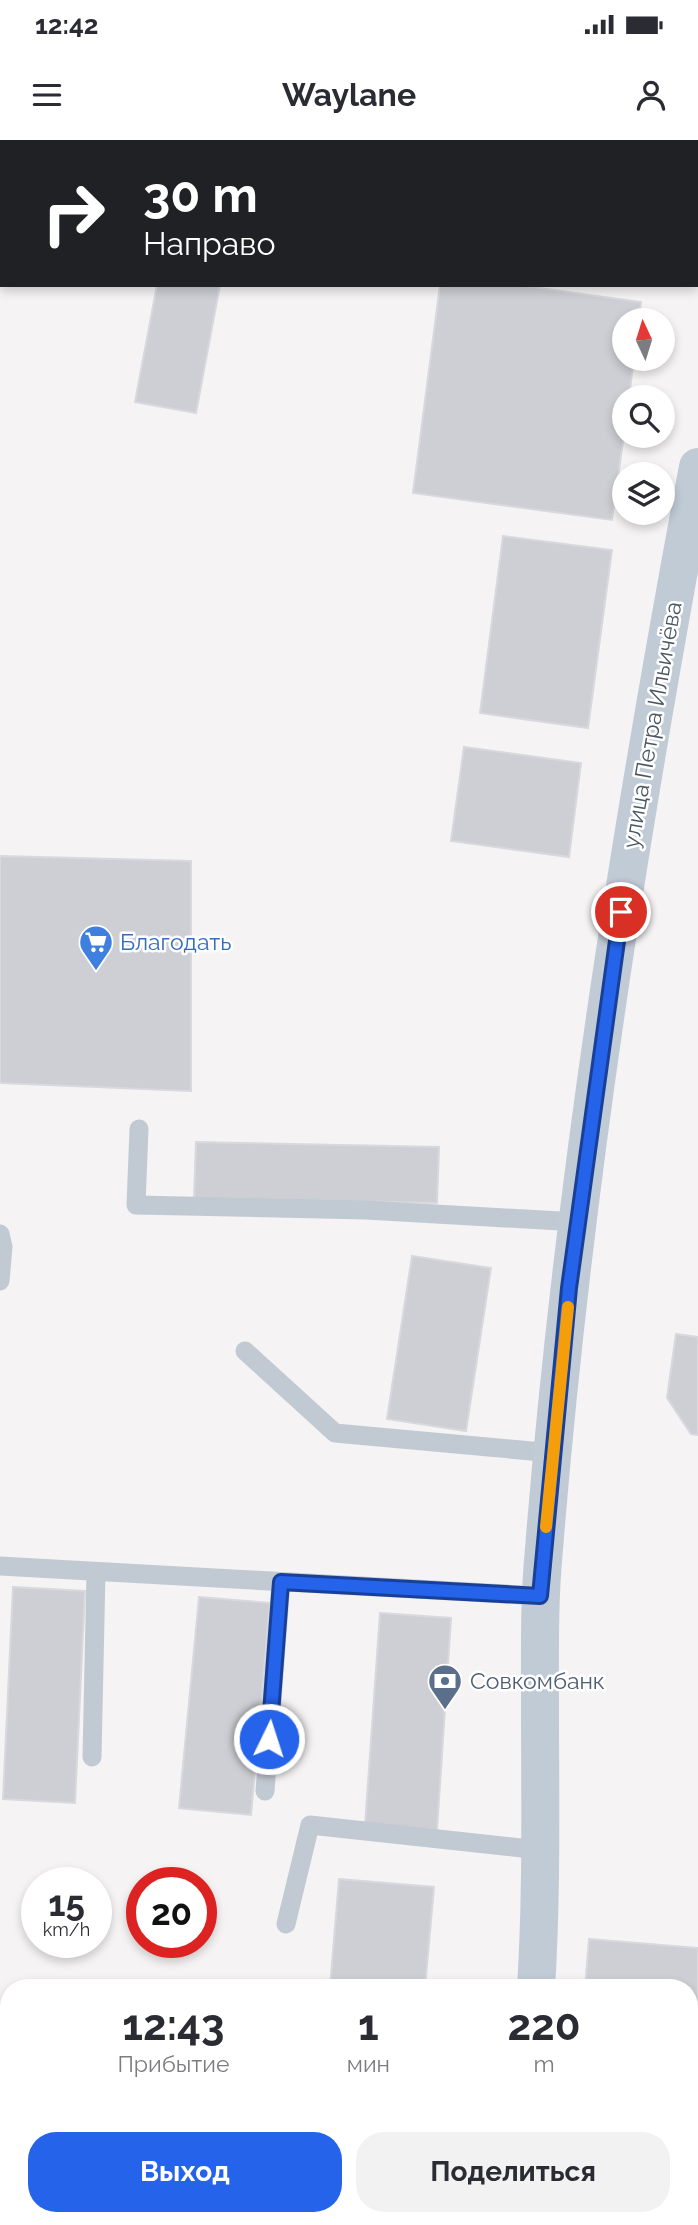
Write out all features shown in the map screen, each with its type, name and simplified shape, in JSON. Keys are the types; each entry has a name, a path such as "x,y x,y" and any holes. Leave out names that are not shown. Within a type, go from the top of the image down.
{"main road":[{"name":"улица Петра Ильичёва","path":"537,1979 540,1918 540,1596 569,1288 628,861 652,713 698,467"}],"lane":[{"path":"139,1129 136,1205 366,1210 579,1222"},
{"path":"0,1234 3,1247 0,1281"},
{"path":"245,1351 335,1433 553,1452"},
{"path":"0,1566 540,1596"},
{"path":"92,1757 96,1572"},
{"path":"265,1791 281,1582"},
{"path":"286,1924 310,1825 540,1850"}],"building":[{"path":"157,287 220,287 196,413 135,402"},
{"path":"440,287 532,287 641,302 640,308 612,308 612,371 632,371 631,385 612,385 612,448 622,448 620,462 612,462 612,520 413,493"},
{"path":"503,536 612,550 588,728 480,713"},
{"path":"464,747 581,763 569,857 451,841"},
{"name":"Благодать","path":"0,856 191,861 191,1091 0,1083"},
{"path":"196,1142 439,1147 437,1203 194,1198"},
{"path":"412,1256 491,1268 466,1431 387,1419"},
{"path":"676,1334 698,1337 698,1435 691,1434 667,1398"},
{"path":"13,1587 85,1591 75,1803 3,1799"},
{"path":"199,1597 270,1603 251,1815 179,1808"},
{"path":"380,1613 451,1618 437,1830 365,1825"},
{"path":"339,1879 434,1887 426,1979 331,1979"},
{"path":"589,1939 698,1948 698,1979 586,1979"}],"slow traffic":[{"path":"546,1527 568,1307"}],"place":[{"name":"Благодать","path":"96,972"},
{"name":"Совкомбанк","path":"445,1711"}],"route":[{"path":"269,1739 281,1582 540,1596 569,1288 621,912"}]}
